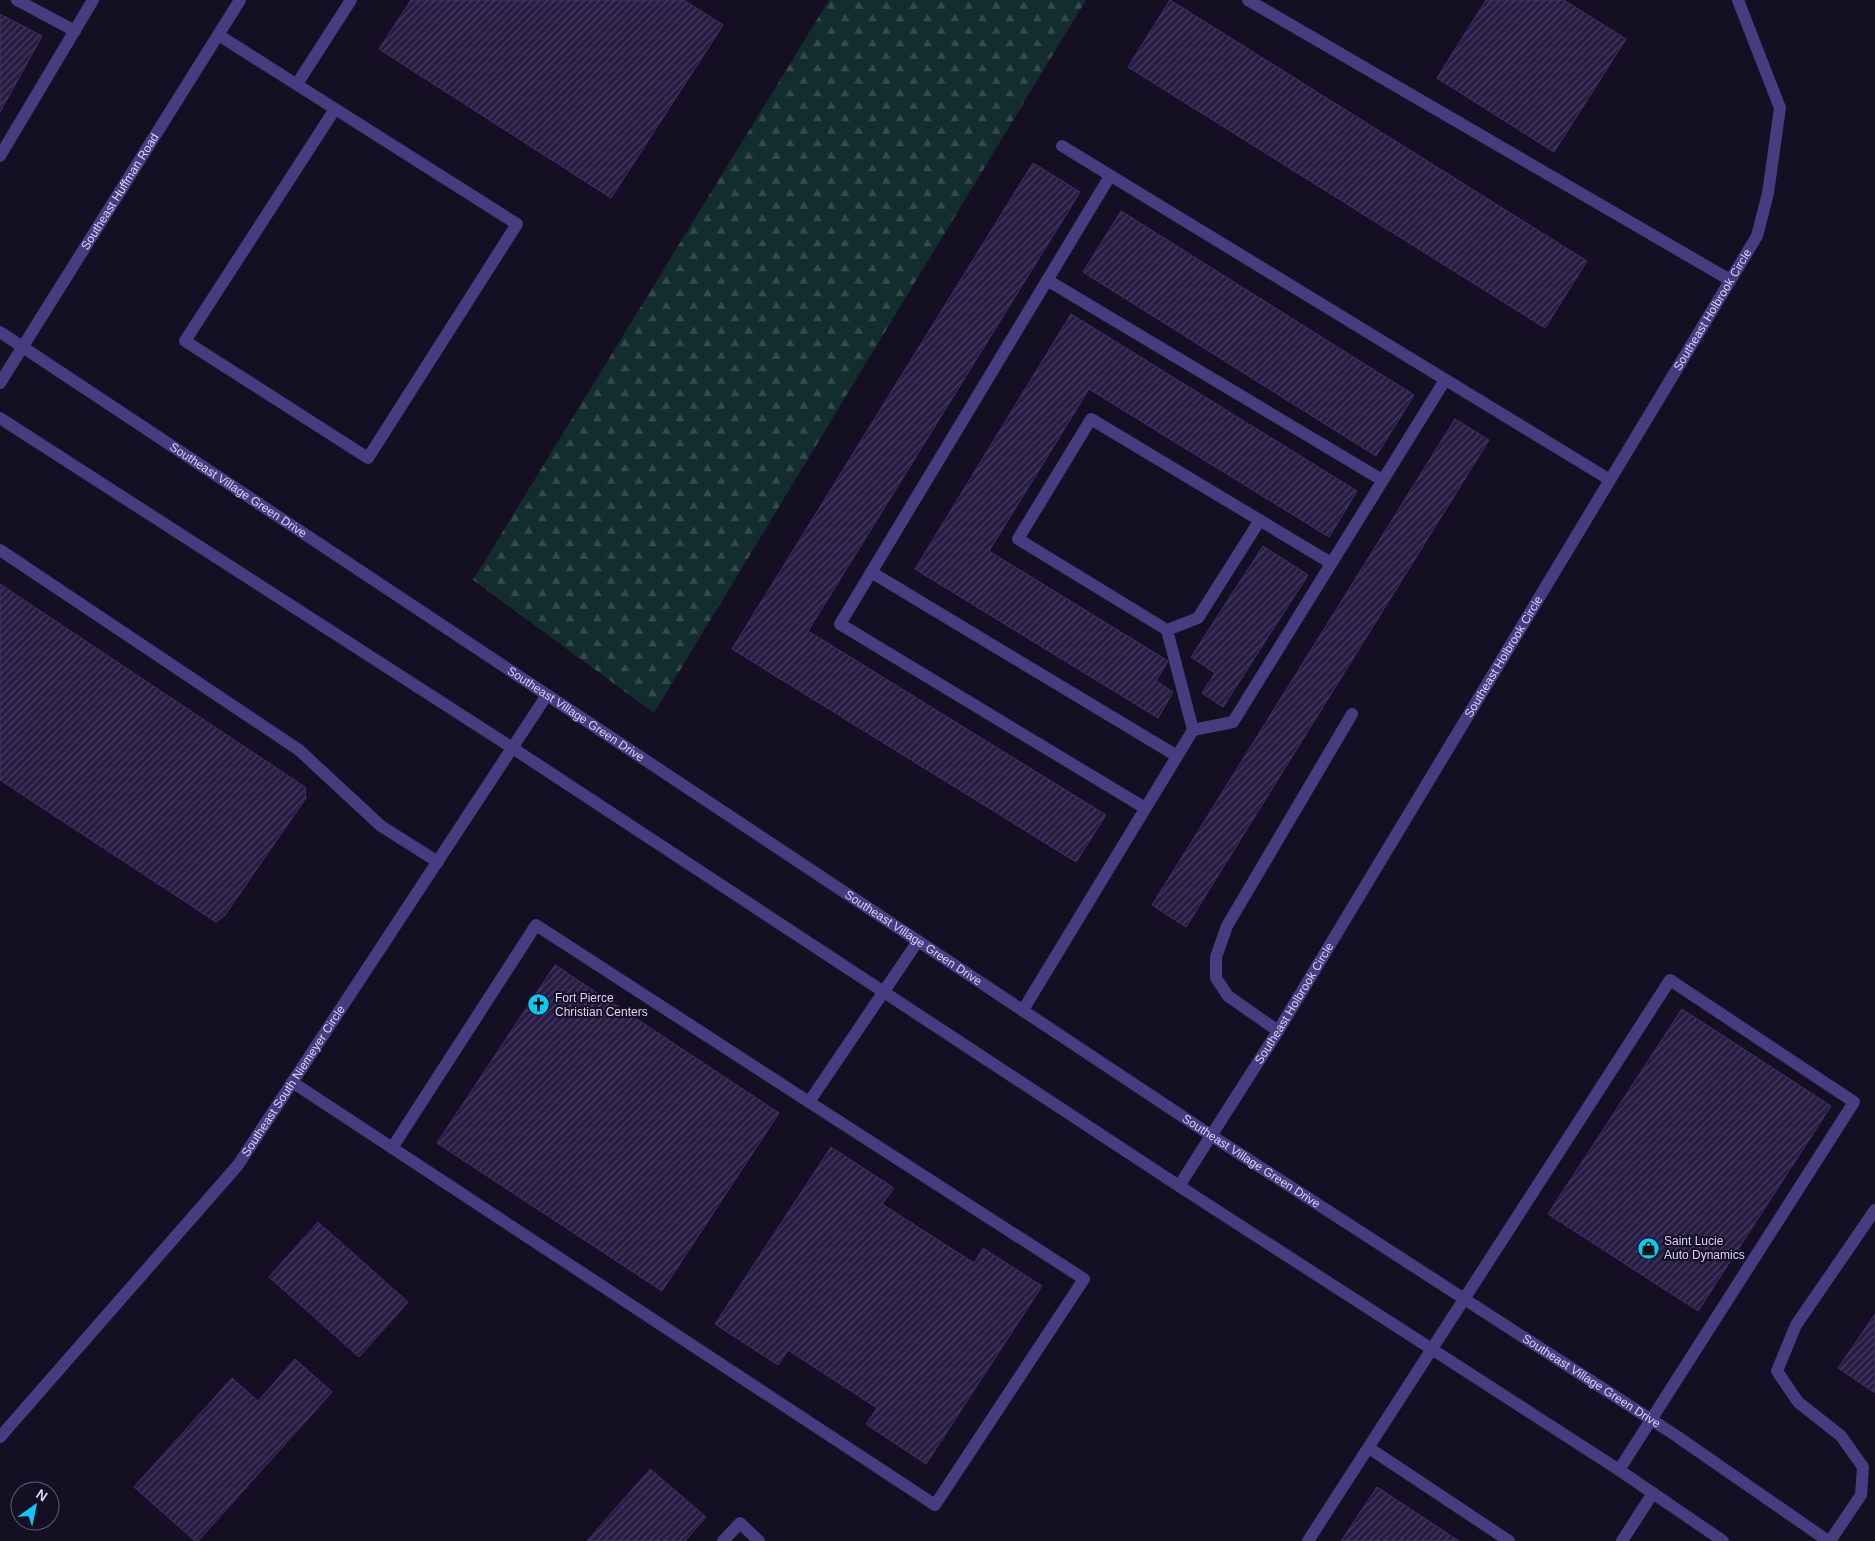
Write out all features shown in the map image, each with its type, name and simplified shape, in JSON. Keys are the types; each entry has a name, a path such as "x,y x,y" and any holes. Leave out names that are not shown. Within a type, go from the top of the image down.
{"street":[{"path":"17,0 75,31"},
{"path":"0,156 93,0"},
{"name":"Southeast Huffman Road","path":"0,383 220,36 240,0"},
{"path":"297,84 351,0"},
{"path":"1248,0 1730,280"},
{"name":"Southeast Holbrook Circle","path":"1178,1186 1278,1031 1757,236 1768,193 1780,108 1738,0"},
{"path":"220,36 517,224 368,458 185,342 335,109"},
{"path":"1062,146 1610,480"},
{"path":"1110,176 840,624 1145,808"},
{"path":"1048,280 1382,480"},
{"name":"Southeast Village Green Drive","path":"0,332 1212,1136 1652,1420 1829,1541"},
{"path":"1193,730 1233,722 1445,380"},
{"path":"0,418 514,749 1178,1186 1620,1470 1723,1541"},
{"path":"1023,1010 1193,730 1167,630 1018,539 1091,418 1331,563"},
{"path":"1167,630 1198,618 1260,520"},
{"path":"0,550 299,750 381,826 438,862"},
{"path":"871,572 1177,756"},
{"name":"Southeast South Niemeyer Circle","path":"0,1437 238,1165 514,749 547,695"},
{"path":"1278,1031 1228,996 1216,978 1216,957 1227,926 1352,714"},
{"path":"292,1082 392,1148 935,1505 1084,1279 536,925 392,1148"},
{"path":"809,1102 918,941"},
{"path":"1308,1541 1670,980 1854,1102 1620,1470"},
{"path":"1829,1541 1861,1495 1863,1468 1841,1436 1798,1402 1777,1371 1796,1325 1875,1210"},
{"path":"1369,1448 1509,1541"},
{"path":"1622,1541 1653,1492"},
{"path":"723,1541 740,1523 759,1541"}],"green space":[{"path":"829,0 1086,0 654,713 473,580"}],"building":[{"path":"411,0 684,0 723,25 611,198 379,49"},
{"path":"1170,0 1587,261 1545,328 1128,67"},
{"path":"1486,0 1564,0 1626,39 1554,152 1437,78"},
{"path":"0,14 42,36 0,112"},
{"path":"1033,163 1080,192 808,631 1106,815 1076,862 732,649"},
{"path":"1121,211 1414,395 1376,456 1083,272"},
{"path":"1071,314 1357,491 1329,537 1089,389 989,551 1168,661 1156,681 1173,692 1158,718 915,569"},
{"path":"1455,419 1489,440 1186,927 1152,905"},
{"path":"1263,546 1308,575 1223,707 1202,693 1215,673 1191,657"},
{"path":"0,584 305,787 306,798 225,915 216,922 0,780"},
{"path":"555,965 779,1113 662,1291 437,1143"},
{"path":"1682,1009 1831,1106 1698,1311 1548,1214"},
{"path":"831,1147 894,1188 882,1204 974,1263 983,1248 1042,1286 926,1464 866,1424 877,1408 788,1350 778,1365 715,1324"},
{"path":"318,1222 408,1302 359,1357 269,1277"},
{"path":"1875,1314 1875,1393 1838,1368"},
{"path":"295,1359 332,1392 198,1541 195,1541 134,1487 232,1378 258,1401"},
{"path":"650,1469 706,1517 685,1541 587,1541"},
{"path":"1377,1487 1459,1541 1341,1541"}],"place":[{"name":"Fort Pierce Christian Centers","path":"539,1005"},
{"name":"Saint Lucie Auto Dynamics","path":"1648,1248"}]}
